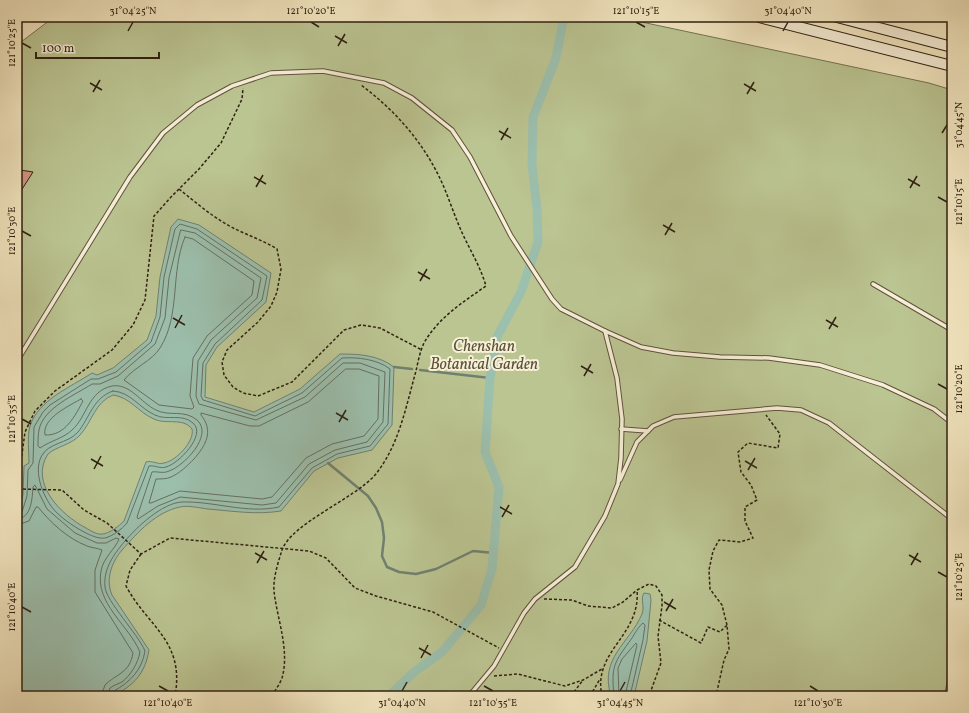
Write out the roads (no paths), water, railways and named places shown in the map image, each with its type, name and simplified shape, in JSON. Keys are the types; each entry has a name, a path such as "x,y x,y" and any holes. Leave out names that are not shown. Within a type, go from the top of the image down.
{"main road":[{"path":"759,17 952,66"},
{"path":"837,17 952,47"}],"lane":[{"path":"17,361 130,177 162,133 197,105 232,86 271,74 323,71 346,74 384,83 412,98 452,130 470,157 511,236 552,299 561,309 605,331 642,347 673,353 720,357 769,358 820,366 883,385 934,409 952,423"},
{"path":"873,284 952,330"},
{"path":"605,331 617,378 622,429 618,484"},
{"path":"469,696 486,677 504,651 521,618 535,599 574,568 602,522 637,442 653,426 674,417 777,408 801,410 829,423 952,519"},
{"path":"622,429 648,431"},
{"path":"947,696 952,666"}],"water":[{"path":"178,219 199,225 271,273 266,302 217,347 206,365 205,397 254,412 300,389 340,354 361,355 381,360 394,367 392,425 372,450 338,458 314,471 281,511 262,513 183,506 163,513 155,518 122,550 115,560 109,577 112,595 149,650 145,666 137,678 127,688 113,696 17,696 17,514 23,495 24,466 29,463 28,439 30,426 40,409 56,395 92,373 97,375 113,368 147,340 156,316 160,277 171,227","holes":["113,395 119,396 154,419 159,421 179,422 188,425 192,429 192,434 188,445 174,459 162,463 146,462 124,521 109,532 99,534 76,522 58,507 50,497 45,487 42,476 43,465 48,454 80,435 102,402"]},
{"path":"644,593 650,594 651,600 647,641 634,696 611,696 608,683 612,661 642,614 642,598"}],"waterway":[{"path":"17,22 23,17"},
{"path":"389,696 414,672 442,652 481,605 492,569 499,487 485,452 490,378 497,337 521,292 538,242 537,209 532,165 533,117 556,58 564,17"},
{"path":"394,367 412,369"},
{"path":"420,370 490,378"},
{"path":"328,463 368,496 376,508 382,522 384,538 382,556 387,567 399,572 416,574 436,569 473,551 494,553"}],"park label":[{"name":"Chenshan Botanical Garden","path":"484,356"}]}
